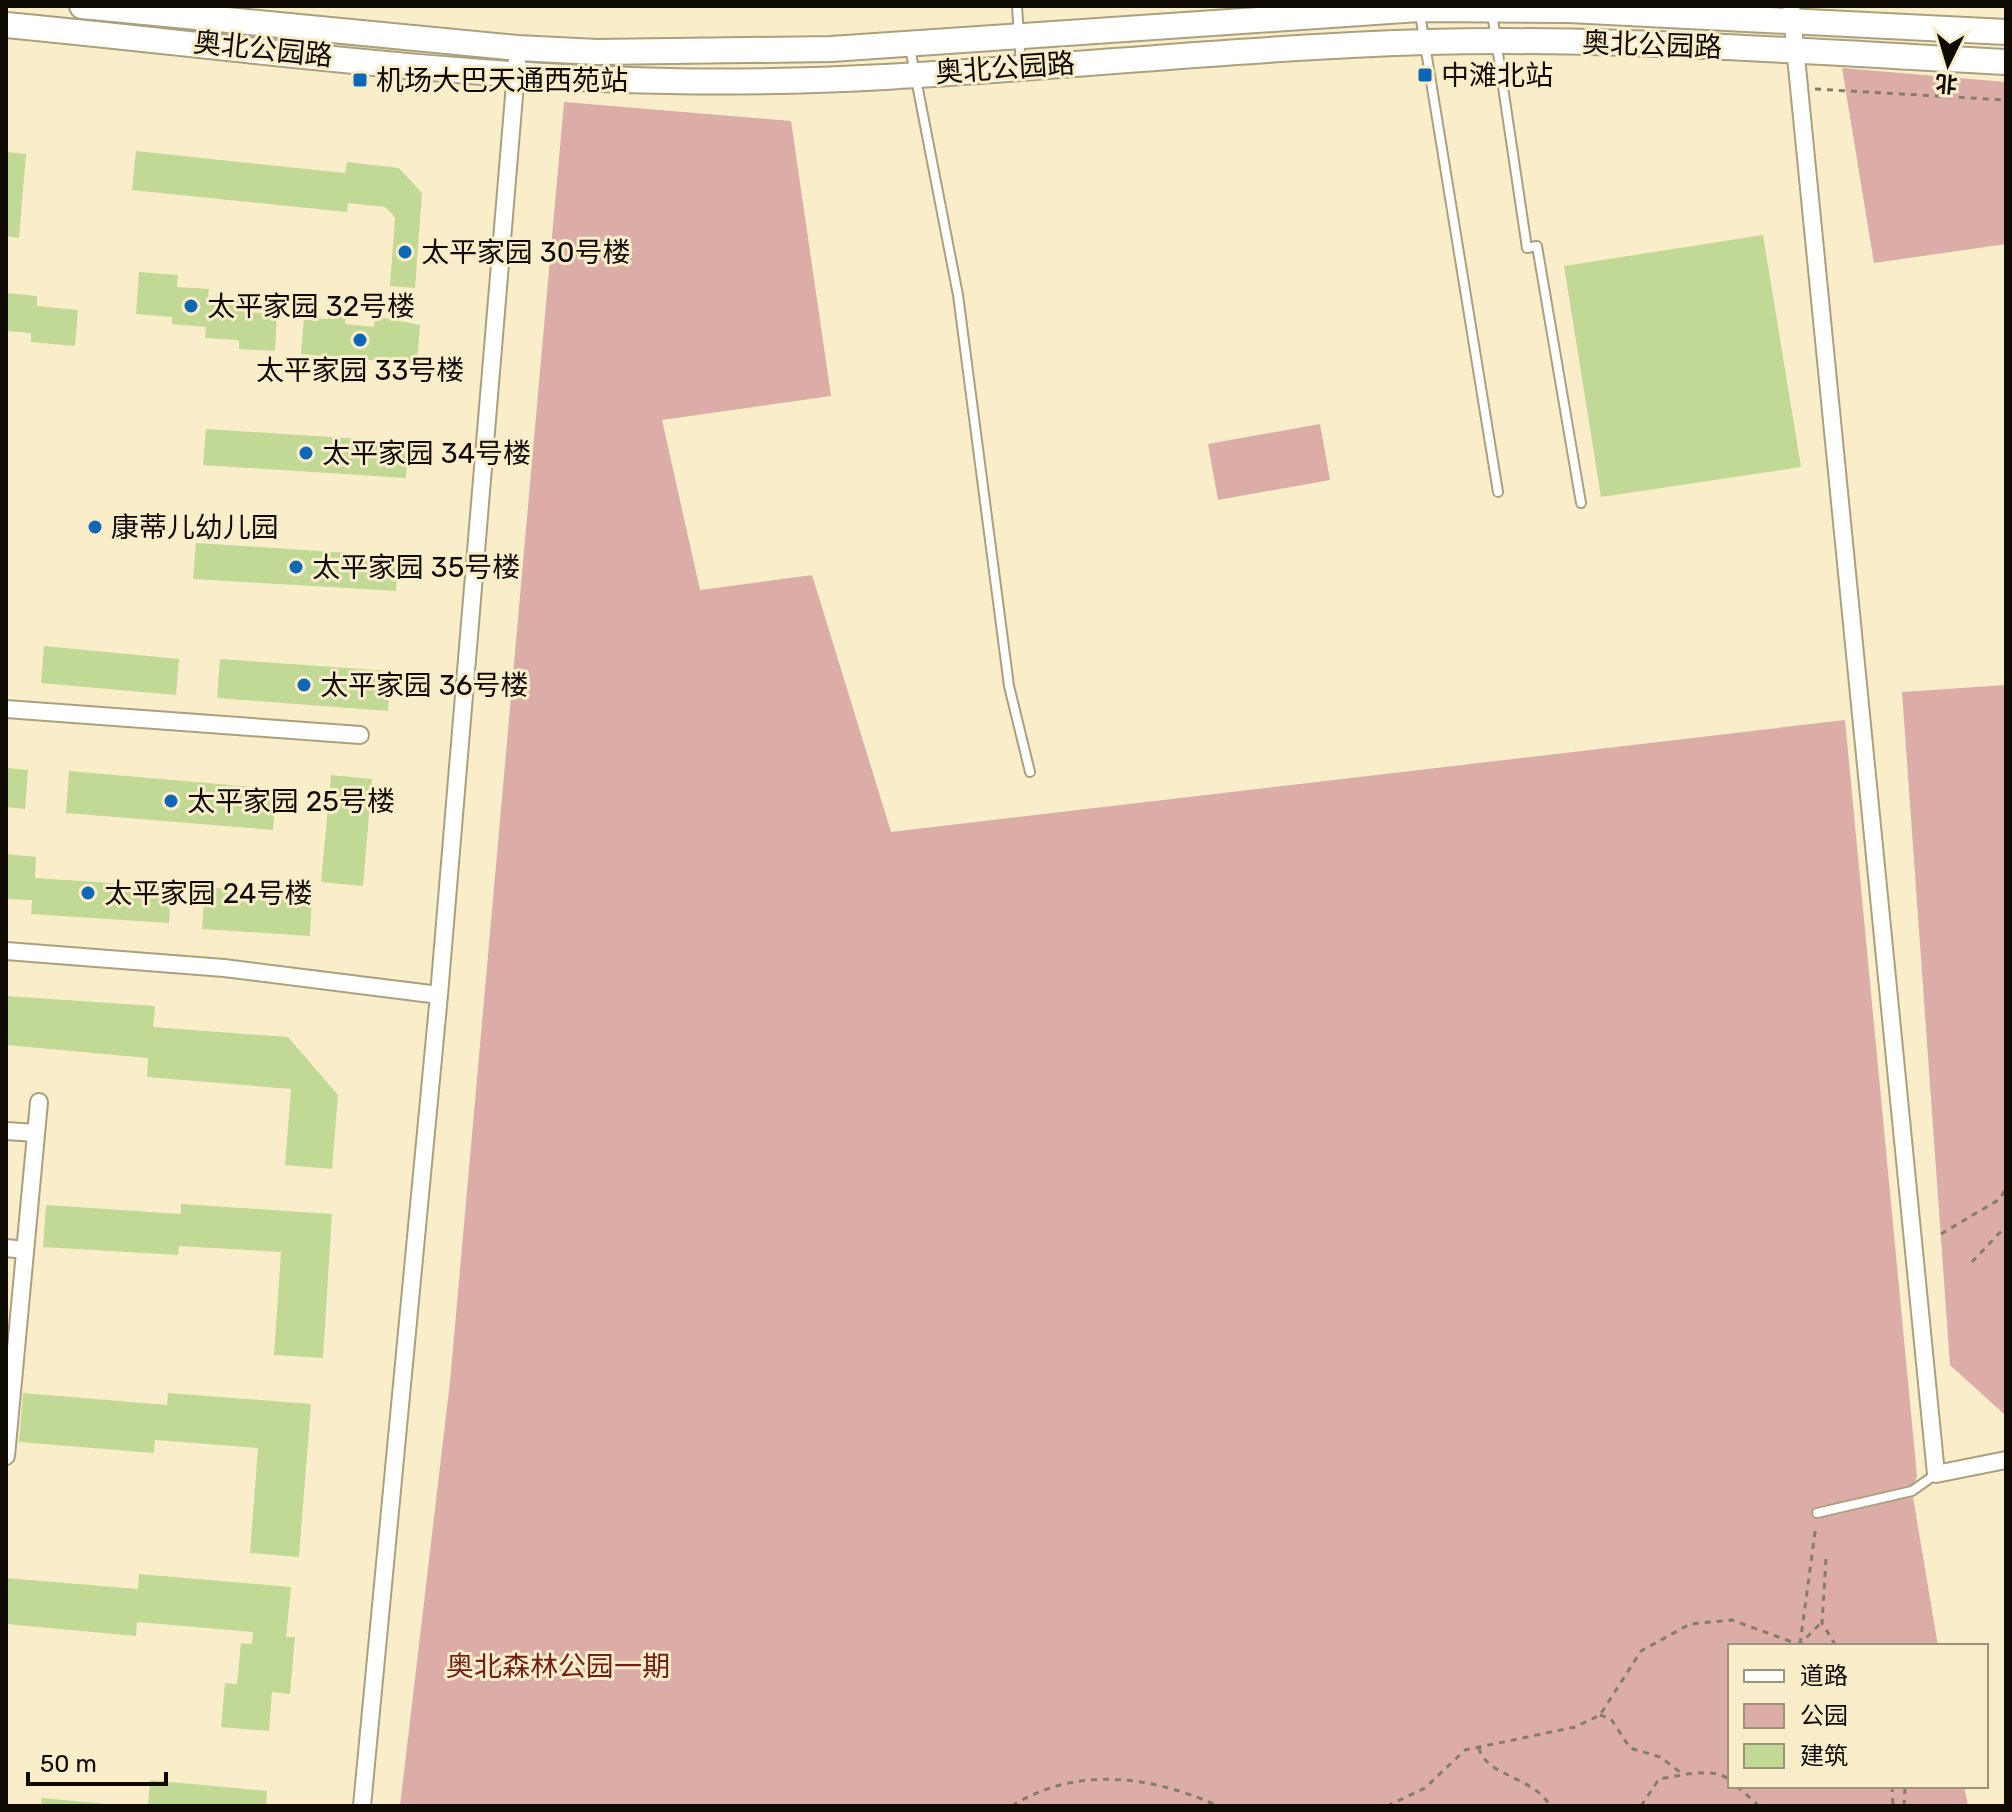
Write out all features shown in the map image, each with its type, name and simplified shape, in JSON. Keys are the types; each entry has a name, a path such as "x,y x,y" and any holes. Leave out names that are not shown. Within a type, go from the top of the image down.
{"main road":[{"name":"奥北公园路","path":"82,6 518,48 716,52 909,44 1419,9 1792,14 2006,32"},
{"name":"奥北公园路","path":"6,25 516,74 748,82 1496,40 2006,62"}],"street":[{"path":"1792,14 1936,1474 2006,1460"},
{"path":"362,1806 439,995 518,48"},
{"path":"6,709 360,735"},
{"path":"6,951 224,968 439,995"},
{"path":"6,1456 12,1332 25,1250 39,1102"},
{"path":"6,1131 36,1133"},
{"path":"6,1248 25,1250"}],"lane":[{"path":"1017,6 1021,67"},
{"path":"1419,9 1498,492"},
{"path":"1491,9 1527,248 1537,246 1581,503"},
{"path":"909,44 970,371 1009,686 1030,772"},
{"path":"1817,1513 1912,1491 1936,1474"}],"path":[{"path":"1799,88 2006,100"},
{"path":"1941,1234 2000,1199 2006,1187"},
{"path":"1972,1262 2006,1226"},
{"path":"1800,1644 1817,1513"},
{"path":"1826,1559 1822,1623 1835,1644"},
{"path":"1387,1806 1425,1788 1465,1750 1575,1727 1600,1715 1641,1651 1690,1624 1732,1620 1797,1644"},
{"path":"1801,1644 1822,1623"},
{"path":"1600,1715 1611,1719 1630,1748 1660,1757 1684,1775"},
{"path":"1479,1748 1481,1755 1497,1770 1530,1783 1550,1806"},
{"path":"1641,1806 1659,1779 1684,1775 1728,1778"},
{"path":"1012,1806 1061,1784 1123,1778 1177,1788 1218,1806"},
{"path":"1740,1788 1759,1806"}],"green space":[{"path":"1842,68 2006,82 2006,244 1874,263"},
{"name":"奥北森林公园一期","path":"564,102 791,121 831,396 662,420 700,590 812,575 891,832 1845,720 1917,1476 1912,1491 1938,1644 1728,1644 1728,1788 1964,1788 1968,1806 400,1806 450,1382"},
{"path":"1320,424 1330,480 1218,500 1208,444"},
{"path":"2006,685 2004,1414 1950,1365 1902,692"}],"building":[{"name":"太平家园 30号楼","path":"136,151 345,173 347,162 399,168 422,193 415,288 390,286 395,217 385,207 348,203 347,212 132,190"},
{"path":"6,152 26,154 19,238 6,236"},
{"path":"1763,235 1801,467 1601,497 1564,266"},
{"name":"太平家园 32号楼","path":"139,272 178,275 177,287 209,289 208,298 245,300 244,312 277,314 275,351 239,349 239,340 205,338 206,327 172,324 172,317 136,314"},
{"path":"6,293 37,296 37,306 78,310 75,346 31,342 31,333 6,331"},
{"name":"太平家园 33号楼","path":"328,315 346,316 345,324 374,327 375,316 420,325 417,364 301,354 304,317 328,319"},
{"name":"太平家园 34号楼","path":"206,429 408,442 406,478 203,465"},
{"name":"太平家园 35号楼","path":"196,543 398,556 396,591 193,579"},
{"path":"44,646 179,659 176,695 41,683"},
{"name":"太平家园 36号楼","path":"220,659 391,671 388,711 217,698"},
{"path":"6,768 28,770 25,809 6,807"},
{"name":"太平家园 25号楼","path":"69,771 277,789 273,830 66,813"},
{"path":"331,775 372,779 363,886 321,882"},
{"name":"太平家园 24号楼","path":"6,854 36,857 35,878 171,887 169,923 31,914 32,900 6,899"},
{"path":"205,887 312,895 310,936 202,929"},
{"path":"6,996 155,1006 153,1027 288,1037 338,1095 332,1169 285,1165 291,1089 147,1077 148,1058 6,1045"},
{"path":"181,1204 332,1214 323,1358 274,1355 281,1252 179,1246 178,1255 43,1247 46,1205 181,1214"},
{"path":"23,1393 167,1405 168,1393 311,1404 299,1557 250,1553 258,1448 155,1440 154,1453 19,1442"},
{"path":"139,1574 291,1587 286,1637 295,1637 290,1694 272,1692 269,1731 221,1727 225,1683 237,1684 241,1643 252,1644 253,1632 137,1622 136,1636 6,1624 6,1578 138,1589"},
{"path":"150,1780 267,1791 266,1806 148,1806"},
{"path":"42,1798 106,1804 106,1806 41,1806"}],"place":[{"name":"中滩北站","path":"1425,75"},
{"name":"机场大巴天通西苑站","path":"360,80"},
{"name":"太平家园 30号楼","path":"405,252"},
{"name":"太平家园 32号楼","path":"191,306"},
{"name":"太平家园 33号楼","path":"360,340"},
{"name":"太平家园 34号楼","path":"306,453"},
{"name":"康蒂儿幼儿园","path":"95,527"},
{"name":"太平家园 35号楼","path":"296,567"},
{"name":"太平家园 36号楼","path":"304,685"},
{"name":"太平家园 25号楼","path":"171,801"},
{"name":"太平家园 24号楼","path":"88,893"}]}
